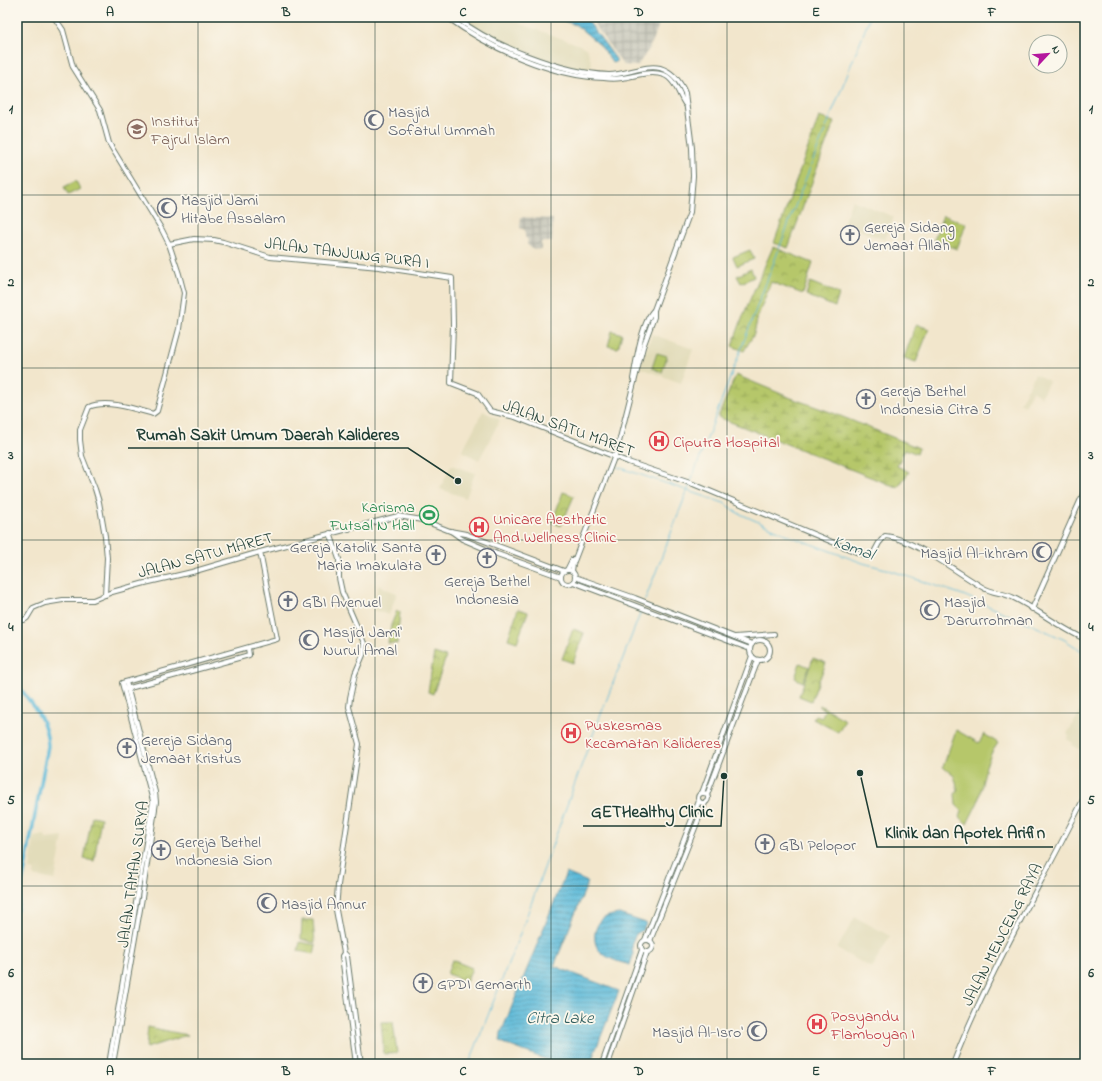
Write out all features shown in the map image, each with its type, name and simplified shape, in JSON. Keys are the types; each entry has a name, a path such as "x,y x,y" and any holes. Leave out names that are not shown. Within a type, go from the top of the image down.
{"street":[{"path":"54,17 63,30 73,67 100,110 109,143 169,244 184,294 179,329 157,411 153,414 120,406 94,404 89,407 80,430 82,456 95,489 105,536 107,558 105,595"},
{"path":"447,17 489,43 525,60 555,70 589,78 622,78 652,73 663,75 674,84 685,104"},
{"path":"455,17 464,24 491,39 526,56 561,67 589,74 608,75 626,74 652,67 668,71 675,76 685,93 685,104 692,148 693,176 690,212 654,310 652,322 614,455 568,570 561,577"},
{"name":"JALAN TANJUNG PURA I","path":"169,244 194,239 214,240 270,257 393,269 452,278"},
{"name":"JALAN SATU MARET","path":"452,278 453,325 451,383 477,393 490,411 515,417 614,455 622,460 693,484 866,556 872,556 882,538 885,536 895,538 926,552 983,588 1014,598 1032,609"},
{"path":"614,455 644,330 649,316 654,310"},
{"path":"622,460 619,454 627,420 625,418"},
{"path":"1085,490 1032,609 1069,632 1085,639"},
{"name":"JALAN SATU MARET","path":"17,620 24,620 33,608 41,605 64,600 93,600 145,583 398,516 422,520 450,531 466,534 568,570"},
{"name":"JALAN SATU MARET","path":"450,531 462,539 561,577 566,583 573,582"},
{"path":"330,533 339,559 339,578 342,592 364,643 363,655 355,674 349,707 359,744 338,885 336,910 344,953 347,956 361,1064"},
{"name":"JALAN TAMAN SURYA","path":"109,1064 153,801 126,689 126,682 277,639 260,552"},
{"path":"568,570 575,577 640,600 752,644"},
{"path":"575,577 573,582 750,649"},
{"path":"733,637 774,634"},
{"path":"602,1064 642,950 641,945 645,940 699,801 698,797 702,793 752,656 750,649 752,644 756,641 766,643 769,648 767,657 758,660 752,656"},
{"name":"JALAN TAMAN SURYA","path":"126,689 249,654 248,648"},
{"path":"608,1064 647,952 652,949 652,944 650,941 705,803 708,799 707,795 758,660"},
{"name":"JALAN TAMAN SURYA","path":"113,1064 142,898 156,802 155,792 126,689"},
{"path":"702,793 707,795"},
{"name":"JALAN MENCENG RAYA","path":"953,1064 1006,947 1085,796"},
{"path":"699,801 705,803"},
{"path":"645,940 650,941"},
{"path":"642,950 647,952"},
{"path":"344,953 342,956 356,1064"}],"shaded area":[{"path":"458,17 508,17 521,24 580,45 587,49 592,64 590,69 585,71 542,59 497,40"},
{"path":"589,17 662,17 649,49 637,66 623,65"},
{"path":"852,200 894,217 885,240 843,224"},
{"path":"521,217 553,219 552,242 541,242 541,250 532,249 527,244 528,240 525,237 525,230 520,228"},
{"path":"652,334 693,349 681,383 640,368"},
{"path":"1035,374 1049,381 1041,397 1032,391 1025,406 1020,403"},
{"path":"483,411 500,420 479,460 462,451"},
{"path":"451,465 475,473 466,498 440,489"},
{"path":"379,585 397,593 389,615 373,610 374,598"},
{"path":"1085,703 1085,753 1072,745 1073,743 1067,739 1069,736 1067,734"},
{"path":"45,835 46,839 63,837 55,880 33,876 35,870 30,870 34,837"},
{"path":"855,917 890,936 872,968 837,949"}],"green space":[{"path":"819,117 834,122 788,248 774,243"},
{"path":"76,181 80,189 68,195 64,187"},
{"path":"943,215 966,224 957,249 934,240"},
{"path":"773,247 813,263 803,294 771,282 758,316 754,334 744,351 732,346 745,311"},
{"path":"750,250 754,259 737,266 733,257"},
{"path":"751,269 754,277 741,283 737,276"},
{"path":"810,282 839,294 835,307 806,295"},
{"path":"916,324 929,329 916,362 904,358"},
{"path":"612,331 622,334 618,348 608,346"},
{"path":"657,353 667,356 662,372 652,368"},
{"path":"736,375 919,448 917,454 905,449 897,466 909,472 898,487 718,417"},
{"path":"563,492 574,496 561,526 552,522"},
{"path":"518,609 528,612 517,642 508,639"},
{"path":"397,611 400,612 397,644 388,643 391,625"},
{"path":"573,629 584,633 573,663 562,659"},
{"path":"434,653 446,657 433,694 428,692"},
{"path":"813,658 826,663 811,701 799,696"},
{"path":"800,663 809,667 803,682 795,678"},
{"path":"820,705 845,720 838,732 813,719 815,715 821,718 825,710 819,707"},
{"path":"956,730 979,743 984,734 998,743 986,766 978,802 967,824 960,817 962,811 956,805 955,794 958,790 954,776 943,767"},
{"path":"92,816 101,818 94,861 84,859"},
{"path":"302,920 313,920 315,943 301,939"},
{"path":"300,942 316,945 314,954 298,951"},
{"path":"452,960 472,968 467,981 447,974"},
{"path":"381,1022 393,1022 397,1053 384,1054"},
{"path":"148,1027 187,1035 146,1048"}],"water":[{"path":"553,17 585,17 616,59 616,62 613,63 600,45 576,25"},
{"name":"Citra Lake","path":"566,873 588,882 554,966 619,991 590,1064 558,1064 500,1041 501,1033"},
{"path":"619,914 646,923 643,930 636,934 632,942 633,956 630,965 608,957 598,949 596,945 595,935 600,921 608,916"}],"waterway":[{"path":"691,481 802,188 870,17"},
{"name":"Kamal","path":"615,466 724,503 736,512 792,537 863,563 886,569 963,595 1065,640 1085,653"},
{"path":"645,600 690,484"},
{"path":"469,1064 523,926 587,750 642,609"},
{"path":"17,684 42,720 47,736 48,746 17,910"},
{"path":"1081,1064 1085,1058"}],"place":[{"name":"Masjid Sofatul Ummah","path":"374,120"},
{"name":"Institut Fajrul Islam","path":"137,129"},
{"name":"Masjid Jami Hitabe Assalam","path":"167,208"},
{"name":"Gereja Sidang Jemaat Allah","path":"850,235"},
{"name":"Gereja Bethel Indonesia Citra 5","path":"866,399"},
{"name":"Ciputra Hospital","path":"659,441"},
{"name":"Rumah Sakit Umum Daerah Kalideres","path":"458,481"},
{"name":"Karisma Futsal N Hall","path":"429,515"},
{"name":"Unicare Aesthetic And Wellness Clinic","path":"479,527"},
{"name":"Masjid Al-ikhram","path":"1042,552"},
{"name":"Gereja Katolik Santa Maria Imakulata","path":"436,555"},
{"name":"Gereja Bethel Indonesia","path":"487,558"},
{"name":"GBI Avenuel","path":"288,601"},
{"name":"Masjid Darurrohman","path":"930,610"},
{"name":"Masjid Jami' Nurul Amal","path":"309,640"},
{"name":"Puskesmas Kecamatan Kalideres","path":"571,733"},
{"name":"Gereja Sidang Jemaat Kristus","path":"127,748"},
{"name":"Klinik dan Apotek Arifin","path":"860,773"},
{"name":"GETHealthy Clinic","path":"724,776"},
{"name":"GBI Pelopor","path":"765,844"},
{"name":"Gereja Bethel Indonesia Sion","path":"161,850"},
{"name":"Masjid Annur","path":"267,903"},
{"name":"GPDI Gemarth","path":"423,983"},
{"name":"Posyandu Flamboyan I","path":"817,1024"},
{"name":"Masjid Al-Isro'","path":"757,1031"}]}
